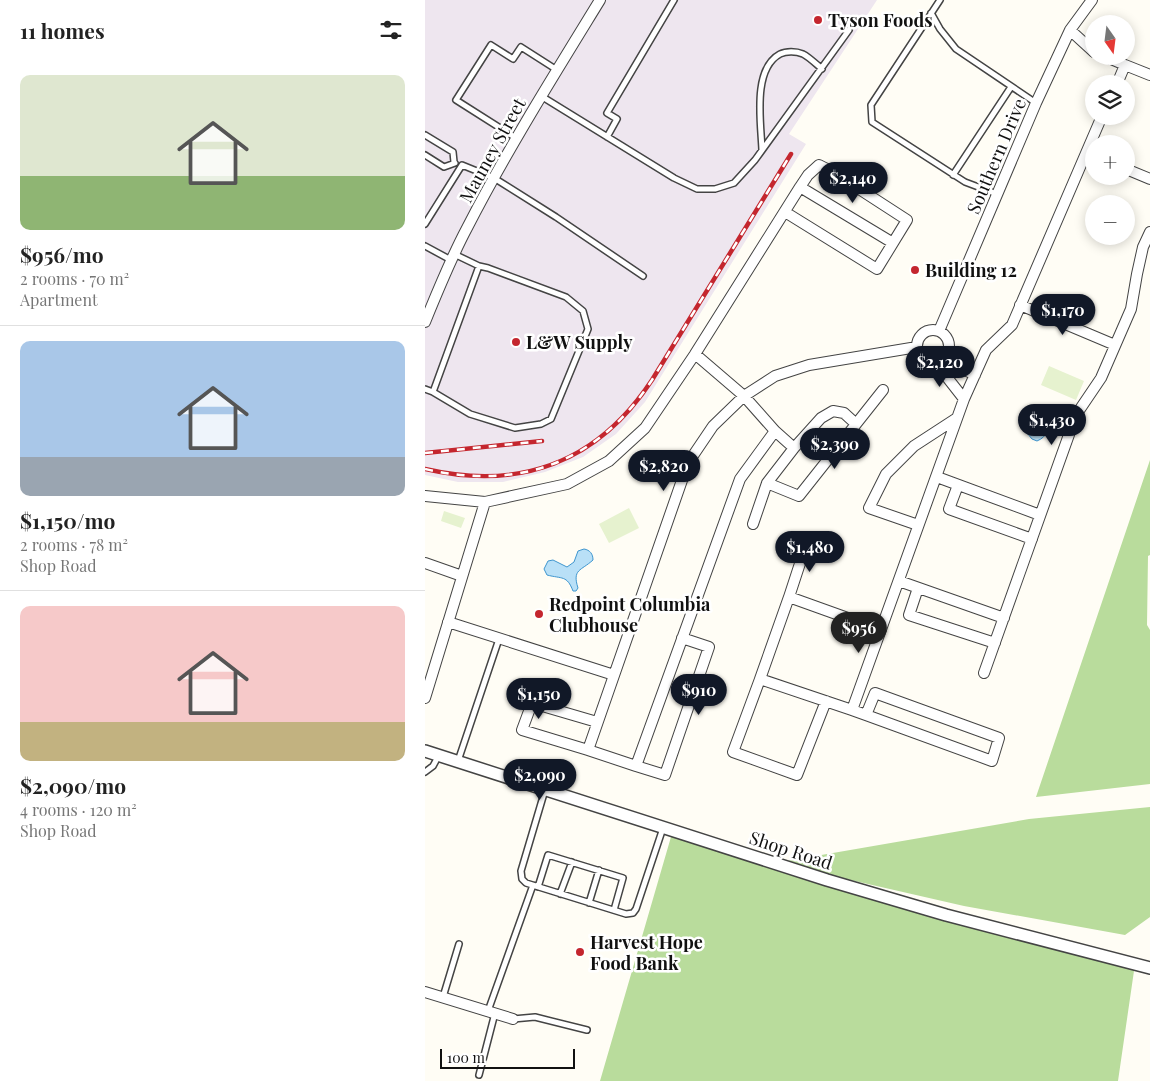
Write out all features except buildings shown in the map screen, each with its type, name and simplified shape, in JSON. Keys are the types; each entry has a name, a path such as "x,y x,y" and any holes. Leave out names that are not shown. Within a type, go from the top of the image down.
{"street":[{"name":"Mauney Street","path":"425,322 453,257 494,178 541,96 600,0"},
{"name":"Southern Drive","path":"939,331 1036,103 1071,30 1092,0"},
{"path":"1071,30 1085,43"},
{"path":"1121,75 1125,65 1150,75"},
{"path":"425,496 485,502 567,484 609,462 645,428 695,354 800,187 808,175 819,165 907,220 877,269 785,212"},
{"path":"852,710 964,399 986,350 1012,325 1085,165"},
{"path":"1135,173 1150,180"},
{"path":"800,187 893,243"},
{"path":"984,673 1076,415 1101,378 1131,309 1143,247 1150,232"},
{"path":"1020,305 1115,345"},
{"path":"928,330 939,331 944,334 949,343 949,348 940,361 925,360 918,352 919,337 928,330"},
{"path":"588,750 688,463 713,426 744,396 775,376 809,365 917,347"},
{"path":"695,354 744,396 775,431 794,448"},
{"path":"945,356 957,366 975,375"},
{"path":"935,362 964,399"},
{"path":"767,484 799,496 883,390"},
{"path":"753,524 767,484 794,448 821,418 833,411 843,413 856,424"},
{"path":"919,525 869,508 886,474 914,446 957,418"},
{"path":"636,766 740,480 775,431"},
{"path":"937,477 1041,515"},
{"path":"958,485 949,509 1032,539"},
{"path":"425,698 429,671 448,622 485,502"},
{"path":"807,542 733,752 797,775 826,701"},
{"path":"425,563 462,576"},
{"path":"899,581 1004,618"},
{"path":"919,588 909,615 995,643"},
{"path":"789,597 881,630"},
{"path":"448,622 614,675"},
{"path":"597,722 532,703 522,730 665,774 709,647 683,638"},
{"path":"760,679 992,761 999,738 875,693 866,715"},
{"name":"Shop Road","path":"425,750 827,880 946,915 1150,968"},
{"path":"425,992 513,1019"}],"lane":[{"path":"607,137 617,119 607,113 674,0"},
{"path":"940,0 871,105 872,122 965,182 997,194"},
{"path":"931,13 940,29 956,49 1036,103"},
{"path":"541,96 674,178 697,189 715,189 733,183 762,151 849,30"},
{"path":"517,138 456,100 491,46 513,59 521,48 557,70"},
{"path":"762,151 761,98 763,74 774,58 786,52 803,54 822,69"},
{"path":"953,175 1011,87"},
{"path":"425,135 453,152 454,162"},
{"path":"425,156 444,167 454,162 494,178 643,276"},
{"path":"425,224 461,165"},
{"path":"425,246 566,298 583,311 588,329 551,419 541,424 515,428 470,414 433,392 425,390"},
{"path":"433,392 479,266"},
{"path":"458,761 499,638"},
{"path":"425,772 433,766 439,755"},
{"path":"545,789 521,871 522,879 535,886 626,914 633,913 663,828"},
{"path":"479,1074 491,1012 535,886 548,855 623,878 614,910"},
{"path":"561,894 571,862"},
{"path":"589,903 599,870"},
{"path":"443,997 459,944"},
{"path":"513,1019 535,1017 587,1030"}],"shaded area":[{"path":"425,0 877,0 789,134 806,144 645,402 616,434 583,457 545,472 503,482 458,482 425,475"}],"green space":[{"path":"1049,366 1084,381 1076,400 1041,385"},
{"path":"1150,460 1150,555 1148,556 1147,625 1150,630 1150,784 1036,797"},
{"path":"629,508 639,528 609,543 599,524"},
{"path":"444,511 465,518 461,528 441,521"},
{"path":"1150,807 1150,917 1125,935 964,906 785,865 1135,964 1118,1081 600,1081 673,830 775,863 1029,819"}],"water":[{"path":"1047,413 1053,417 1048,431 1037,441 1032,439 1027,433 1031,427 1034,431 1037,431 1037,425 1041,422 1044,423 1044,414"},
{"path":"584,549 591,553 593,560 577,574 576,582 578,588 576,591 573,591 566,580 547,575 544,569 548,561 553,560 567,567 574,562 578,551"}],"railway":[{"path":"425,469 460,475 493,476 525,472 554,464 582,450 607,432 631,408 652,380 791,154"},
{"path":"425,453 542,441"}],"place":[{"name":"Tyson Foods","path":"818,20"},
{"name":"Building 12","path":"915,270"},
{"name":"L&W Supply","path":"516,342"},
{"name":"Redpoint Columbia Clubhouse","path":"539,614"},
{"name":"Harvest Hope Food Bank","path":"580,952"}]}
